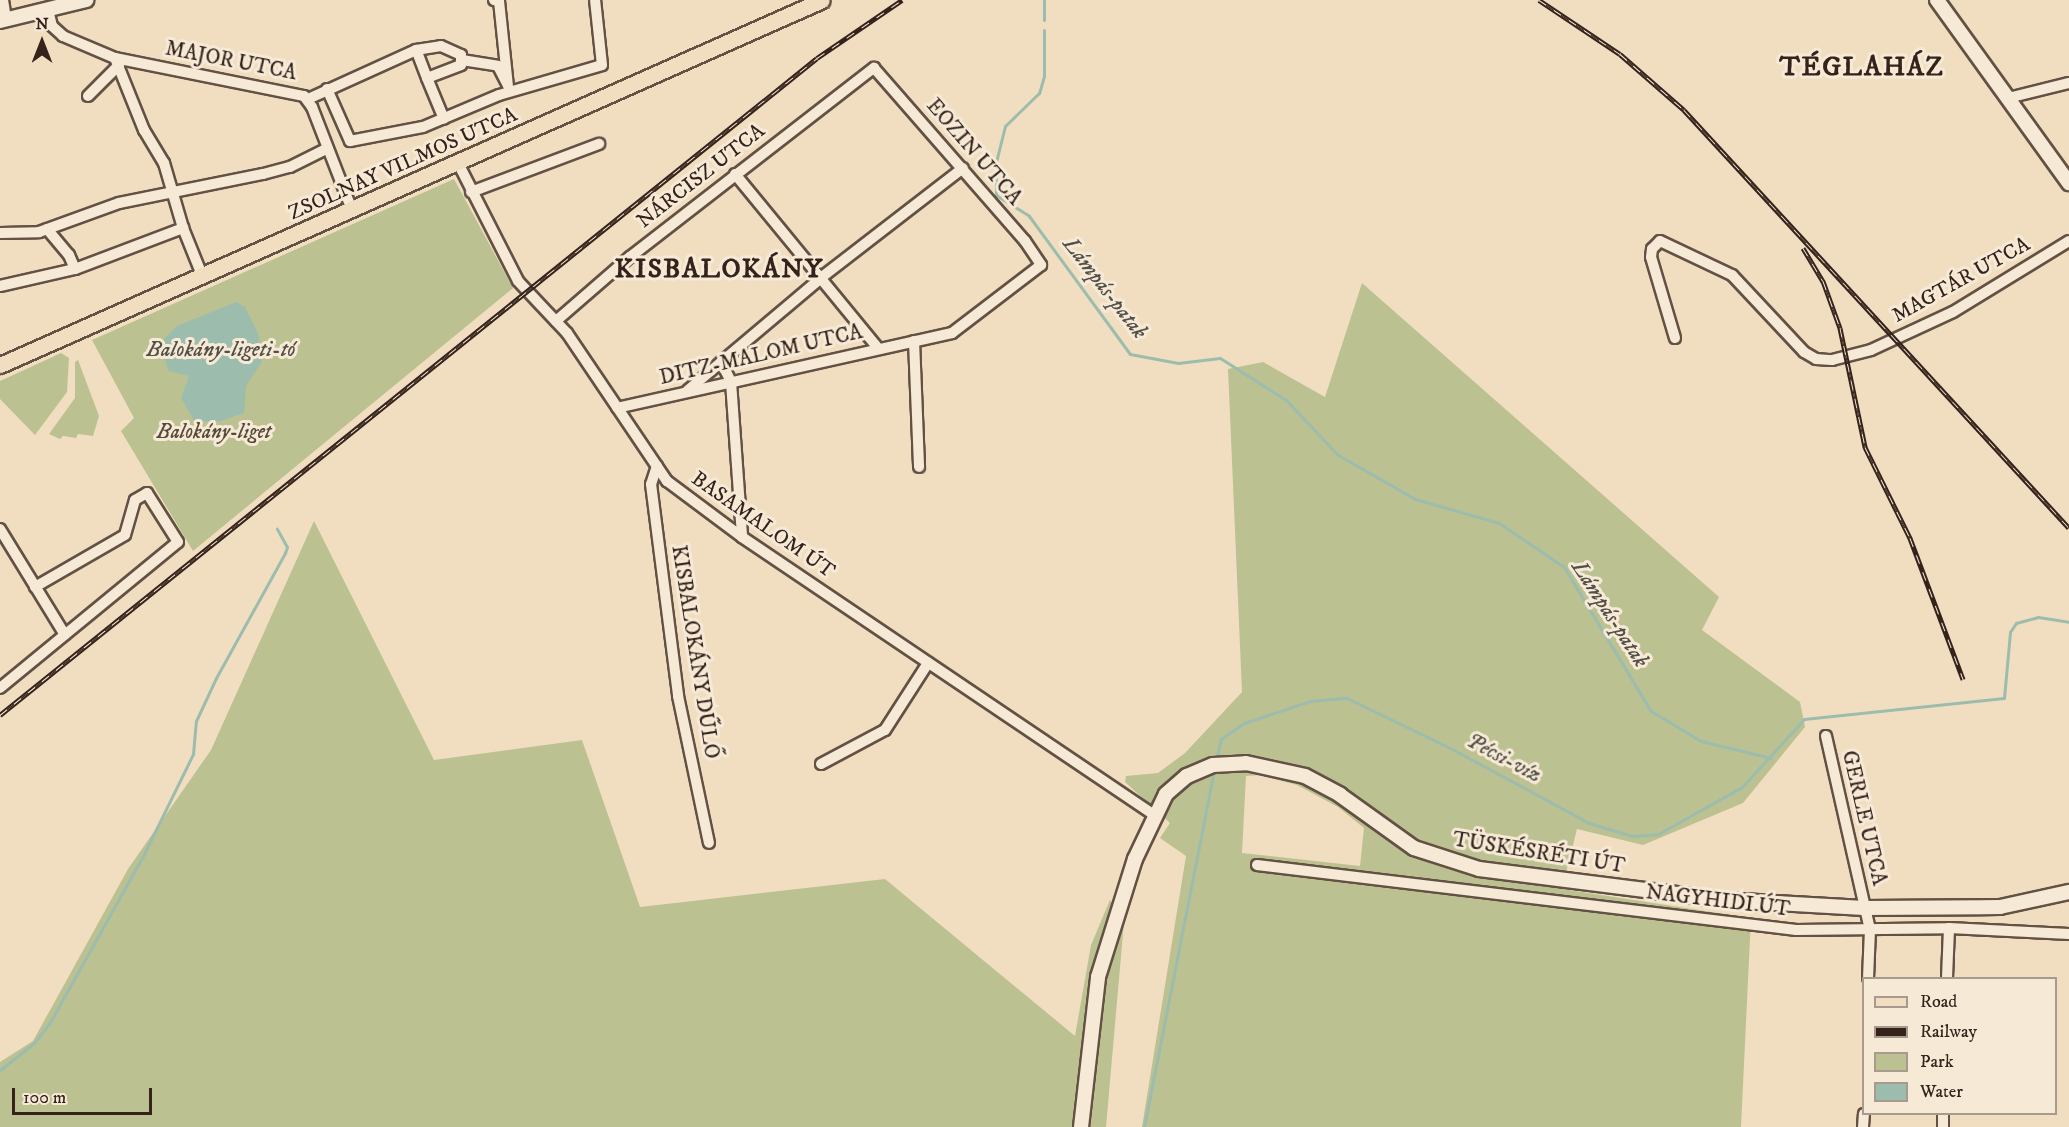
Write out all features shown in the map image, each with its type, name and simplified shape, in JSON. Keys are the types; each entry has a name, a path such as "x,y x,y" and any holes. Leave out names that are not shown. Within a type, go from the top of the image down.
{"main road":[{"name":"ZSOLNAY VILMOS UTCA","path":"0,365 822,0"}],"street":[{"path":"3,0 3,21 86,0"},
{"path":"494,0 499,2 509,89"},
{"path":"327,89 350,141 444,119 509,89 602,65 595,0"},
{"path":"1937,0 2069,183"},
{"name":"MAJOR UTCA","path":"48,10 52,26 63,36 117,61 288,90 308,99 352,210"},
{"path":"308,99 416,50 441,46 461,55 461,65 427,78"},
{"path":"416,50 444,119"},
{"path":"462,60 498,66 509,89"},
{"path":"88,96 117,61 144,130 164,163 183,228 202,275"},
{"name":"EOZIN UTCA","path":"874,68 963,168 1041,265"},
{"name":"NÁRCISZ UTCA","path":"556,321 735,174 874,68"},
{"path":"2008,98 2069,83"},
{"path":"471,192 599,144"},
{"path":"0,233 47,230 120,203 172,190 272,172 328,148"},
{"name":"BASAMALOM ÚT","path":"458,163 518,281 556,321 667,481 742,537 1154,815"},
{"path":"688,390 822,278 963,168"},
{"path":"735,174 878,348"},
{"path":"0,286 75,269 183,228"},
{"path":"47,230 69,255 75,269"},
{"name":"MAGTÁR UTCA","path":"1675,338 1651,257 1652,249 1660,241 1732,274 1804,352 1816,359 1832,360 1871,350 1953,312 2069,241"},
{"name":"DITZ-MALOM UTCA","path":"617,408 688,390 952,333 965,326 1041,265"},
{"path":"914,341 919,467"},
{"path":"721,362 731,382 742,537"},
{"name":"KISBALOKÁNY DŰLŐ","path":"657,466 651,484 678,696 709,843"},
{"path":"0,688 178,542 147,493 135,500 125,535 35,587"},
{"path":"0,528 65,635"},
{"path":"821,764 885,730 928,663"},
{"name":"GERLE UTCA","path":"1826,736 1870,929 1868,977"},
{"name":"TÜSKÉSRÉTI ÚT","path":"1081,1127 1098,977 1131,870 1154,815 1171,787 1206,767 1225,763 1258,765 1305,776 1340,795 1414,848 1479,869 1724,900 1864,908 2000,907 2069,892"},
{"name":"NAGYHIDI ÚT","path":"1257,865 1797,930 1949,928 2069,934"},
{"path":"1947,977 1949,928"}],"green space":[{"name":"Balokány-liget","path":"454,179 513,288 193,551 121,431 134,418 92,340"},
{"path":"1362,283 1719,597 1702,630 1800,702 1805,727 1743,803 1643,845 1577,829 1562,889 1751,918 1741,1127 1142,1127 1186,856 1160,838 1170,823 1125,782 1126,776 1158,773 1185,753 1242,692 1228,369 1263,362 1325,397","holes":["1260,775 1297,785 1338,807 1364,828 1360,866 1242,853 1246,776"]},
{"path":"61,353 69,358 67,392 35,435 0,399 0,381"},
{"path":"78,360 99,416 93,436 78,434 76,438 63,436 60,439 49,434 75,398 75,362"},
{"path":"314,521 434,760 582,740 640,907 885,879 1075,1036 1091,945 1110,900 1124,922 1106,1127 0,1127 0,1062 33,1041 128,869 211,750"}],"water":[{"name":"Balokány-ligeti-tó","path":"236,302 245,307 258,333 262,362 246,386 244,413 221,421 195,422 181,398 189,376 169,371 162,353 164,339 177,326"}],"waterway":[{"name":"Lámpás-patak","path":"1044,0 1044,20"},
{"name":"Lámpás-patak","path":"1044,30 1044,76 1039,93 1005,126 996,161 996,195 1029,216 1130,354 1178,363 1220,358 1286,400 1338,455 1415,499 1499,523 1564,567 1651,711 1701,741 1771,758"},
{"path":"0,1070 34,1043 49,1024 144,854 193,754 196,721 216,678 285,553 287,547 277,529"},
{"name":"Pécsi-víz","path":"1216,760 1221,739 1244,723 1310,701 1347,698 1454,750 1589,823 1632,836 1658,834 1742,787 1804,719 2004,698 2010,632 2016,623 2038,617 2069,622"},
{"name":"Pécsi-víz","path":"1144,1127 1214,769"}],"railway":[{"path":"0,715 817,58 902,0"},
{"path":"1539,0 1620,54 1684,110 2069,528"},
{"path":"1803,248 1823,281 1840,328 1865,447 1910,538 1963,679"}],"district":[{"name":"TÉGLAHÁZ","path":"1862,68"},
{"name":"KISBALOKÁNY","path":"719,270"}]}
